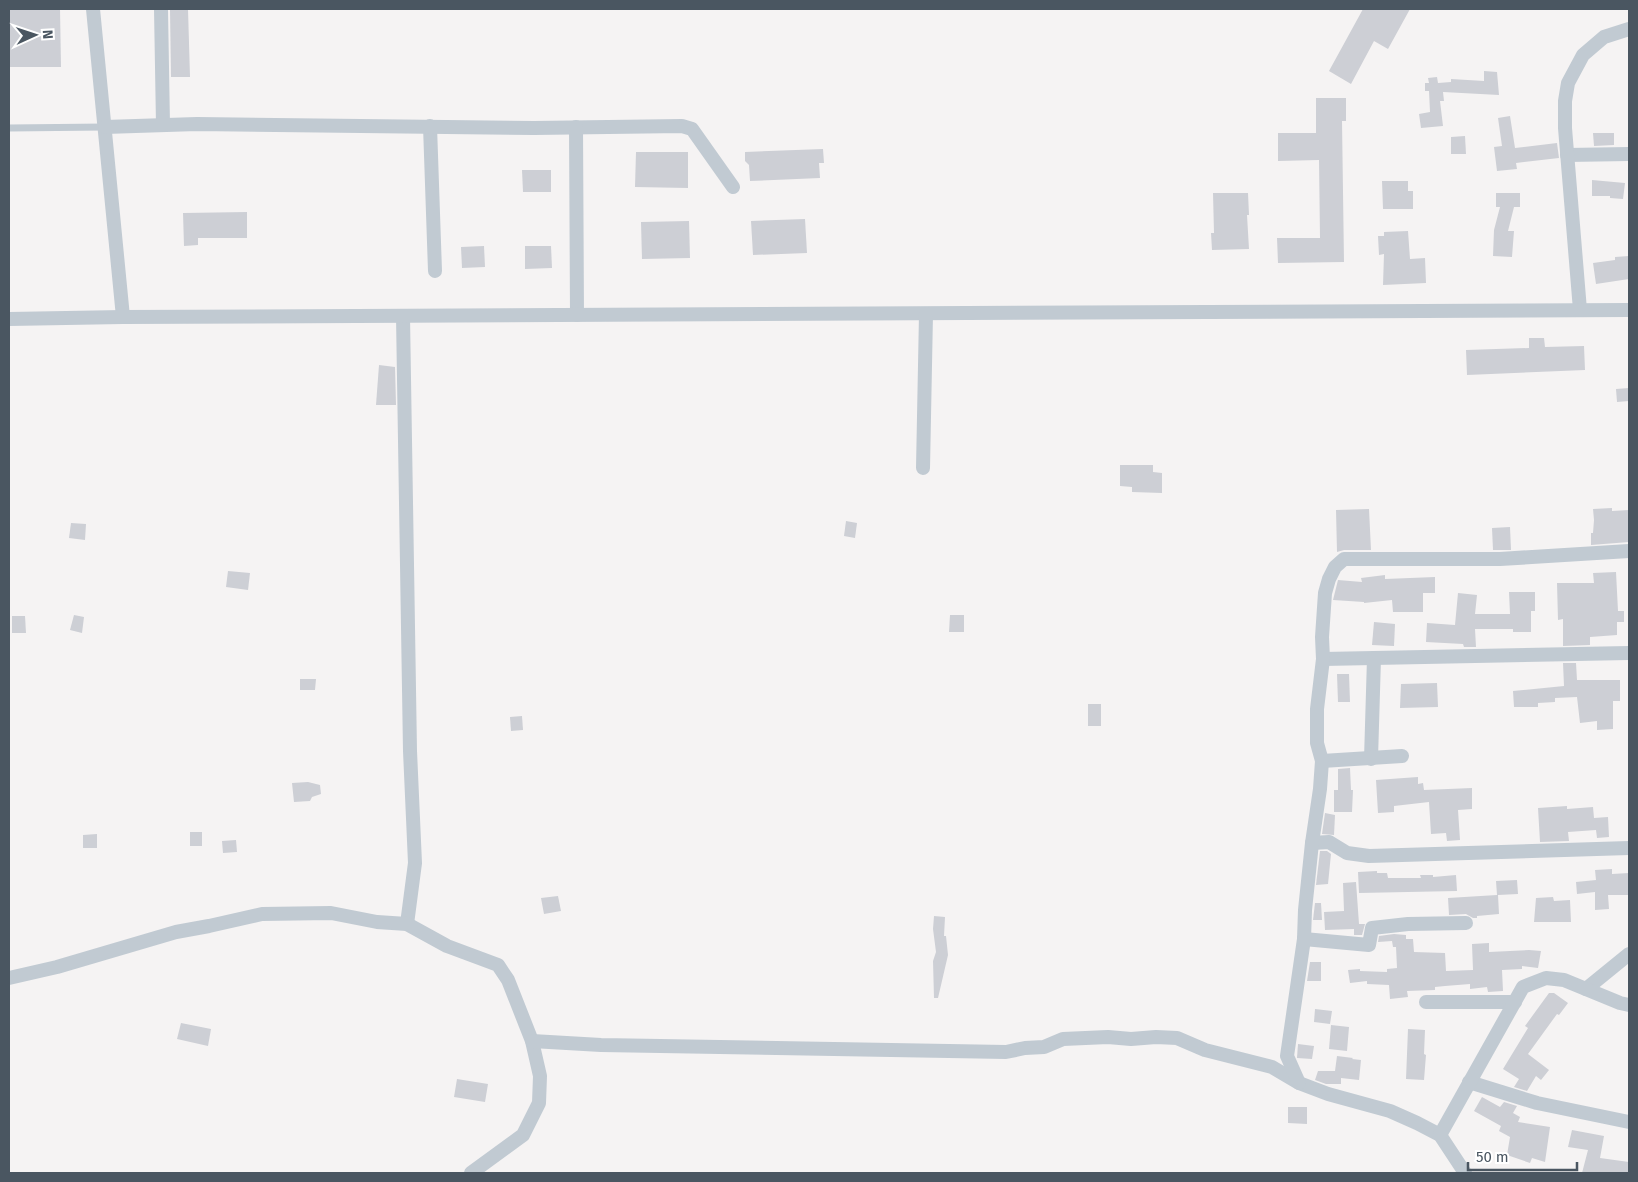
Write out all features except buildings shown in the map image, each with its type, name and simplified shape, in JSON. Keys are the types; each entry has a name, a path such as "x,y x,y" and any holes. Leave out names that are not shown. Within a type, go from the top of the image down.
{"street":[{"path":"93,9 123,317"},
{"path":"161,9 163,125"},
{"path":"1580,310 1567,155 1565,101 1568,83 1583,55 1604,37 1629,29"},
{"path":"106,127 163,125 682,126 692,128 733,186"},
{"path":"430,126 435,271"},
{"path":"576,127 577,315"},
{"path":"1567,155 1629,154"},
{"path":"9,319 1629,310"},
{"path":"923,468 926,314"},
{"path":"403,316 410,751 415,863 408,924"},
{"path":"1299,1083 1287,1056 1304,939 1304,910 1320,789 1322,762 1317,743 1317,709 1323,659 1322,638 1325,593 1328,580 1335,567 1344,559 1500,559 1629,551"},
{"path":"1323,659 1629,653"},
{"path":"1371,759 1374,658"},
{"path":"1322,762 1402,756"},
{"path":"1312,843 1329,842 1347,853 1369,856 1629,848"},
{"path":"9,978 57,967 176,932 262,914 331,912 377,922 408,924 447,946 498,965 508,980 532,1041 540,1076 539,1103 523,1135 471,1173"},
{"path":"1304,939 1369,945 1372,928 1408,924 1466,923"},
{"path":"1586,989 1629,954"},
{"path":"1440,1135 1523,987 1546,978 1564,980 1629,1005"},
{"path":"1426,1002 1514,1002"},
{"path":"532,1041 601,1045 1006,1052 1044,1047 1062,1039 1108,1037 1131,1039 1177,1038 1205,1050 1272,1067 1299,1083 1328,1094 1390,1111 1440,1135 1465,1173"},
{"path":"1272,1067 1287,1056"},
{"path":"1469,1082 1537,1103 1629,1122"}],"lane":[{"path":"9,128 106,127"}]}
